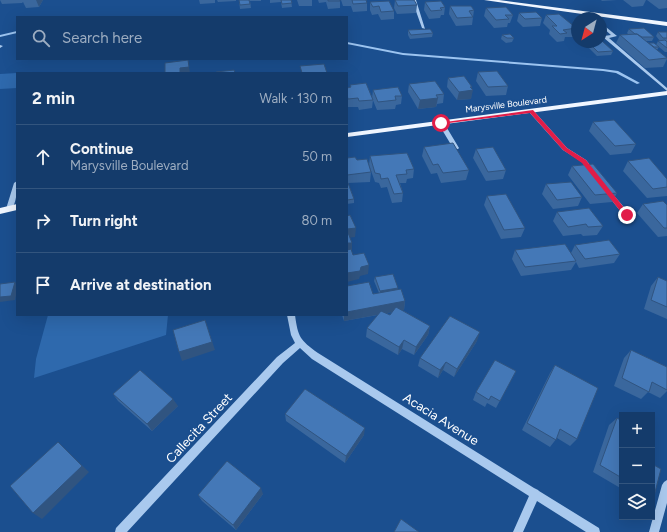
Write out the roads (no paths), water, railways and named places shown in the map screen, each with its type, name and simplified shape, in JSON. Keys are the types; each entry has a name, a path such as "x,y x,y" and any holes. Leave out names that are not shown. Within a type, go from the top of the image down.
{"main road":[{"path":"487,0 571,13"},
{"path":"607,18 667,24"},
{"name":"Marysville Boulevard","path":"348,135 667,93"}],"street":[{"path":"414,0 424,28"},
{"path":"607,29 615,36 607,37"},
{"path":"607,39 667,90"},
{"path":"531,111 565,149 584,162 598,179"},
{"path":"441,123 456,148"},
{"path":"603,185 627,215"},
{"path":"9,209 16,186"},
{"path":"291,316 293,333 299,344"},
{"name":"Acacia Avenue","path":"299,344 314,356 595,532"},
{"name":"Callecita Street","path":"120,532 280,360 299,344"},
{"path":"654,532 667,485"},
{"path":"518,532 535,494"}],"waterway":[{"path":"0,36 16,32"},
{"path":"348,43 403,54 603,70 617,72 638,83"}]}
